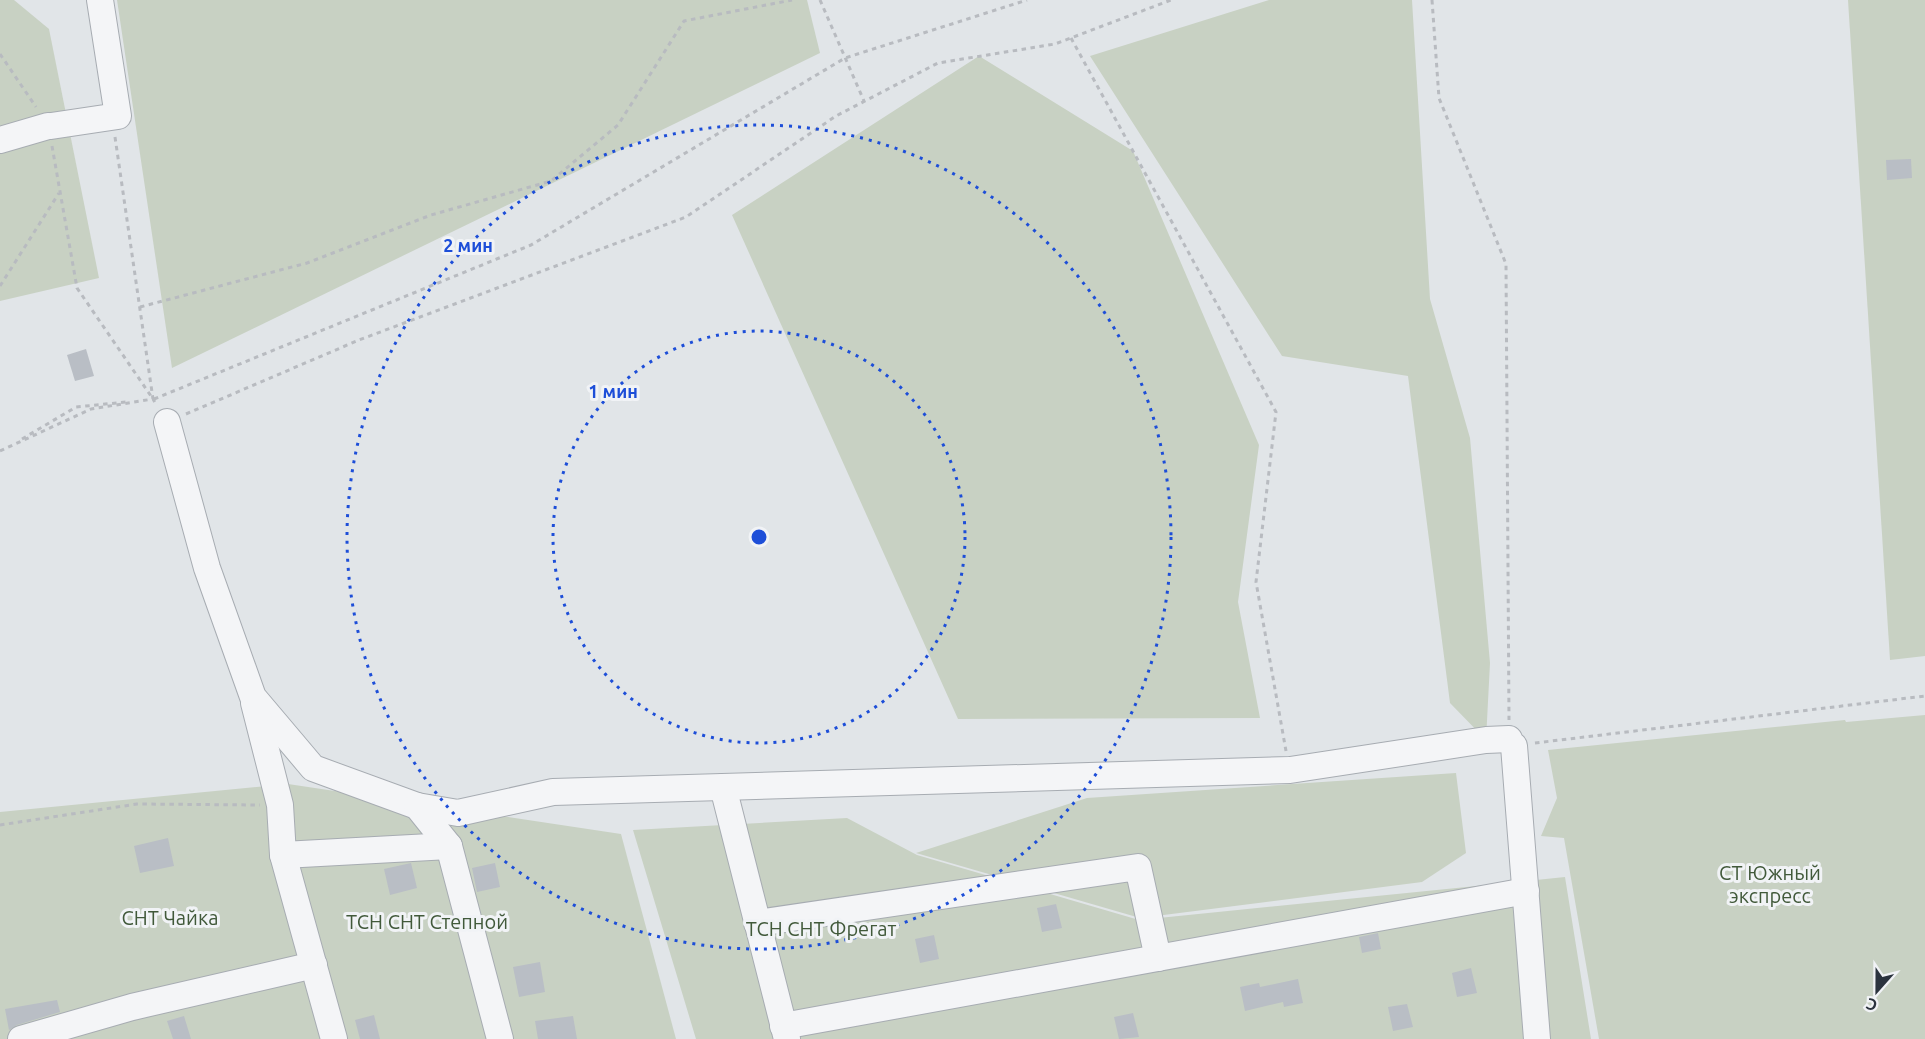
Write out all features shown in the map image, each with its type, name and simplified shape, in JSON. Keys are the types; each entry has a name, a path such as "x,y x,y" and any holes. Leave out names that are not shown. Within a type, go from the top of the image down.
{"street":[{"path":"0,140 49,126 118,116 100,0"},
{"path":"167,422 207,568 253,697 280,805 283,855 334,1039"},
{"path":"253,697 313,768 417,806 458,813 553,792 1290,770 1486,740 1511,742 1526,891 1537,1039"},
{"path":"723,787 785,1032 1158,958 1526,891"},
{"path":"417,806 449,846 500,1039"},
{"path":"283,855 449,846"},
{"path":"757,923 1138,867 1158,958"},
{"path":"21,1039 132,1007 314,965"}],"path":[{"path":"140,306 307,263 432,215 551,181 618,125 684,21 792,0"},
{"path":"820,0 864,101"},
{"path":"0,451 91,409 153,399 531,245 845,58 1027,0"},
{"path":"0,54 49,126 77,288 167,422 359,340 686,217 836,116 938,63 1055,44 1171,0"},
{"path":"1432,0 1439,98 1506,264 1511,742 1925,696"},
{"path":"1071,38 1276,412 1256,582 1290,770"},
{"path":"114,130 153,399"},
{"path":"0,286 60,192"},
{"path":"0,451 76,407 153,399"},
{"path":"0,825 137,804 280,805"}],"green space":[{"path":"0,0 14,0 49,29 99,278 0,301"},
{"path":"117,0 807,0 820,53 172,368"},
{"path":"1269,0 1412,0 1430,299 1470,438 1490,663 1486,740 1450,703 1408,376 1282,356 1090,56"},
{"path":"1848,0 1925,0 1925,656 1890,660"},
{"path":"979,56 1133,151 1259,445 1238,602 1260,718 958,719 732,215"},
{"name":"СТ Южный экспресс","path":"1925,715 1925,1039 1599,1039 1564,838 1541,836 1557,798 1548,750 1845,720 1846,722"},
{"path":"1456,773 1466,853 1422,882 1140,918 916,853 1087,798"},
{"name":"ТСН СНТ Степной","path":"268,781 621,834 676,1039 336,1039"},
{"name":"СНТ Чайка","path":"267,786 330,1039 0,1039 0,812"},
{"name":"ТСН СНТ Фрегат","path":"847,818 917,855 1139,920 1565,877 1591,1039 696,1039 633,830"}],"building":[{"path":"1911,159 1912,178 1887,180 1886,160"},
{"path":"86,349 94,376 75,381 67,355"},
{"path":"168,838 174,866 140,873 134,846"},
{"path":"411,863 417,888 390,895 384,869"},
{"path":"495,863 500,887 477,892 472,868"},
{"path":"1056,904 1062,928 1042,932 1037,908"},
{"path":"1378,933 1381,949 1362,953 1359,937"},
{"path":"934,935 939,959 920,963 915,939"},
{"path":"540,962 545,992 519,997 513,967"},
{"path":"1471,968 1477,993 1457,997 1452,973"},
{"path":"1298,979 1303,1003 1284,1007 1283,1002 1245,1011 1240,987 1259,983 1260,987"},
{"path":"57,1000 60,1012 17,1025 9,1030 5,1009"},
{"path":"1407,1004 1413,1027 1393,1031 1388,1007"},
{"path":"1133,1013 1139,1037 1119,1039 1114,1017"},
{"path":"374,1015 380,1039 360,1039 355,1020"},
{"path":"184,1016 191,1039 173,1039 167,1021"},
{"path":"573,1016 577,1039 538,1039 535,1021"}]}
